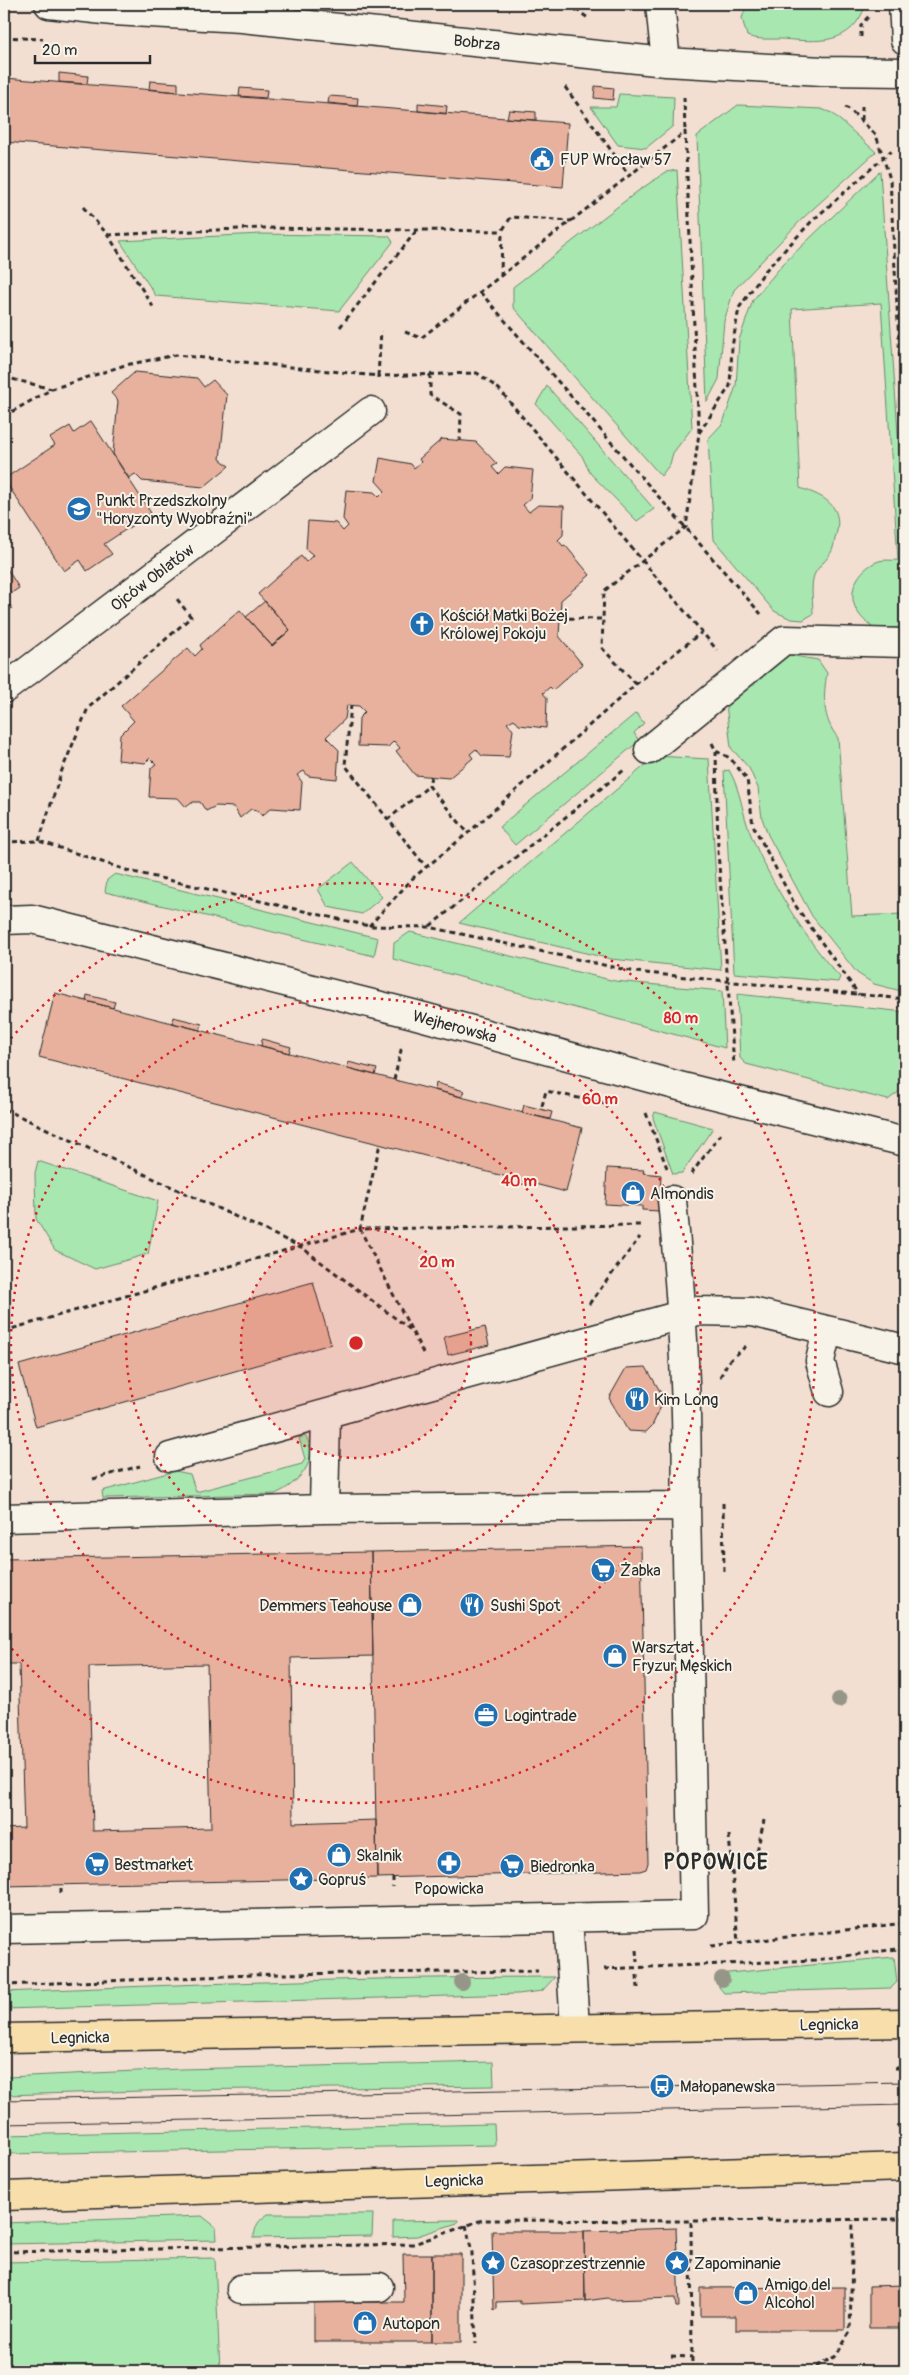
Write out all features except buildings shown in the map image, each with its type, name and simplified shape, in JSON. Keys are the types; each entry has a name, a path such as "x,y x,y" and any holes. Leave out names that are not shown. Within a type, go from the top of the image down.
{"main road":[{"name":"Legnicka","path":"4,2038 575,2027 662,2029 905,2023"},
{"name":"Legnicka","path":"4,2196 905,2167"}],"street":[{"name":"Bobrza","path":"50,4 113,12 242,18 666,62 822,71 905,72"},
{"path":"660,4 666,62"},
{"name":"Ojców Oblatów","path":"4,689 371,410"},
{"path":"649,750 740,678 784,640 905,643"},
{"name":"Wejherowska","path":"4,920 32,919 409,1013 737,1100 905,1142"},
{"path":"4,1929 694,1915 683,1313 671,1188"},
{"path":"170,1457 439,1384 683,1313 752,1312 905,1349"},
{"path":"827,1331 820,1361 829,1392"},
{"path":"324,1509 326,1415"},
{"path":"4,1518 324,1509 686,1506"},
{"path":"568,1918 575,2027"},
{"path":"241,2289 380,2287"}],"path":[{"path":"560,80 629,176"},
{"path":"636,684 602,648 601,619 604,591 686,527 699,433 683,90"},
{"path":"841,106 850,109 876,135 890,179 905,450"},
{"path":"405,332 421,338 685,132"},
{"path":"699,433 730,386 732,347 739,308 764,271 811,222 891,151"},
{"path":"83,208 108,235 155,310"},
{"path":"501,276 502,231 511,217 572,221"},
{"path":"108,235 260,228 502,231"},
{"path":"340,327 417,230"},
{"path":"480,292 784,640"},
{"path":"378,376 381,331"},
{"path":"4,416 52,389 125,365 176,354 378,376 477,372 499,389 740,678"},
{"path":"430,374 430,395 461,414 460,441"},
{"path":"4,377 52,389"},
{"path":"39,841 62,770 88,708 191,618 158,573"},
{"path":"560,618 601,619"},
{"path":"369,926 426,867 468,833 636,684 702,632"},
{"path":"351,705 345,765 426,867"},
{"path":"429,927 649,750"},
{"path":"737,1100 718,850 716,750 730,758 747,779 754,825 794,904 859,995"},
{"path":"388,820 429,786 431,776"},
{"path":"429,786 468,833"},
{"path":"4,842 39,841 129,871 369,926 429,927 636,972 905,999"},
{"path":"542,1106 546,1091 610,1105"},
{"path":"4,1109 301,1247 411,1330"},
{"path":"637,1111 647,1113 671,1188"},
{"path":"380,1144 360,1229 439,1384"},
{"path":"4,1331 360,1229 650,1225"},
{"path":"723,1858 756,1856 764,1820"},
{"path":"732,1857 738,1943"},
{"path":"393,1878 393,1890"},
{"path":"61,1884 61,1896"},
{"path":"714,1946 905,1924"},
{"path":"636,1948 637,1962"},
{"path":"602,1969 815,1960 905,1948"},
{"path":"4,1985 277,1974 541,1970"},
{"path":"637,1975 638,1988"},
{"path":"895,2068 905,2068"},
{"path":"897,2126 905,2126"},
{"path":"4,2252 414,2244 482,2220 905,2219"},
{"path":"808,2371 836,2356 850,2332 853,2220"},
{"path":"691,2221 692,2371"},
{"path":"466,2225 472,2253 476,2344"},
{"path":"671,2356 692,2357"}],"green space":[{"path":"747,4 866,4 860,18 852,28 843,34 832,38 808,41 760,39 747,36 742,18"},
{"path":"619,94 674,97 673,126 646,148 618,145 591,107 616,107"},
{"path":"738,105 821,109 832,113 876,152 803,218 734,290 724,321 719,379 707,402 697,136"},
{"path":"677,170 692,428 673,453 670,464 661,476 513,307 513,287 638,191 666,172"},
{"path":"880,171 905,535 905,623 897,628 873,628 859,614 853,598 853,590 859,576 865,569 879,561 898,560 881,303 792,309 800,488 826,500 835,511 838,519 832,551 813,579 813,614 803,620 791,619 774,611 714,540 708,439 723,423 736,386 739,340 753,300 783,264"},
{"path":"261,234 389,236 393,242 339,311 156,296 120,241"},
{"path":"547,386 654,509 637,521 590,473 582,456 536,404"},
{"path":"782,654 818,660 827,673 825,707 829,723 838,738 852,916 905,914 905,992 874,984 857,973 812,916 768,835 762,818 758,788 749,768 731,748 725,695"},
{"path":"636,713 644,723 634,733 639,741 515,845 499,827"},
{"path":"656,756 709,759 721,970 611,959 459,923"},
{"path":"729,770 736,786 751,835 768,871 802,929 827,963 840,977 838,982 734,973 724,771"},
{"path":"353,862 382,897 362,914 328,907 318,889"},
{"path":"115,874 378,938 374,956 105,892 107,880"},
{"path":"410,932 615,981 722,991 725,1048 393,959 394,943"},
{"path":"737,994 905,1012 905,1087 888,1100 746,1064 740,1058"},
{"path":"655,1112 713,1128 682,1173 673,1174 653,1118"},
{"path":"38,1161 158,1201 148,1254 95,1269 55,1250 36,1219 35,1173"},
{"path":"305,1436 311,1454 305,1470 299,1478 275,1494 103,1498 102,1491 175,1471 190,1474 196,1492 302,1464 305,1459 299,1438"},
{"path":"894,1957 897,1982 891,1988 724,1993 719,1987 718,1974"},
{"path":"555,1977 542,1991 518,1994 4,2009 4,1992 417,1978"},
{"path":"493,2062 494,2086 178,2090 4,2095 4,2077 180,2069"},
{"path":"494,2124 495,2145 4,2154 4,2135"},
{"path":"268,2214 373,2214 372,2236 254,2238 258,2224"},
{"path":"202,2216 216,2227 217,2240 4,2244 4,2223"},
{"path":"458,2220 457,2223 417,2236 393,2237 393,2221"},
{"path":"215,2258 220,2371 4,2371 4,2262"}],"tram line":[{"path":"4,2100 905,2082"},
{"path":"4,2124 905,2105"}],"place":[{"name":"FUP Wrocław 57","path":"542,159"},
{"name":"Punkt Przedszkolny \"Horyzonty Wyobraźni\"","path":"79,509"},
{"name":"Kościół Matki Bożej Królowej Pokoju","path":"422,624"},
{"name":"Almondis","path":"633,1193"},
{"name":"Kim Long","path":"637,1399"},
{"name":"Żabka","path":"603,1570"},
{"name":"Demmers Teahouse","path":"410,1605"},
{"name":"Sushi Spot","path":"472,1605"},
{"name":"Warsztat Fryzur Męskich","path":"615,1656"},
{"name":"Logintrade","path":"486,1715"},
{"name":"Skalnik","path":"339,1855"},
{"name":"Popowicka","path":"449,1863"},
{"name":"Bestmarket","path":"97,1864"},
{"name":"Biedronka","path":"512,1866"},
{"name":"Gopruś","path":"301,1879"},
{"name":"Małopanewska","path":"662,2086"},
{"name":"Czasoprzestrzennie","path":"493,2263"},
{"name":"Zapominanie","path":"677,2263"},
{"name":"Amigo del Alcohol","path":"746,2293"},
{"name":"Autopon","path":"365,2323"}],"district":[{"name":"POPOWICE","path":"716,1862"}]}
